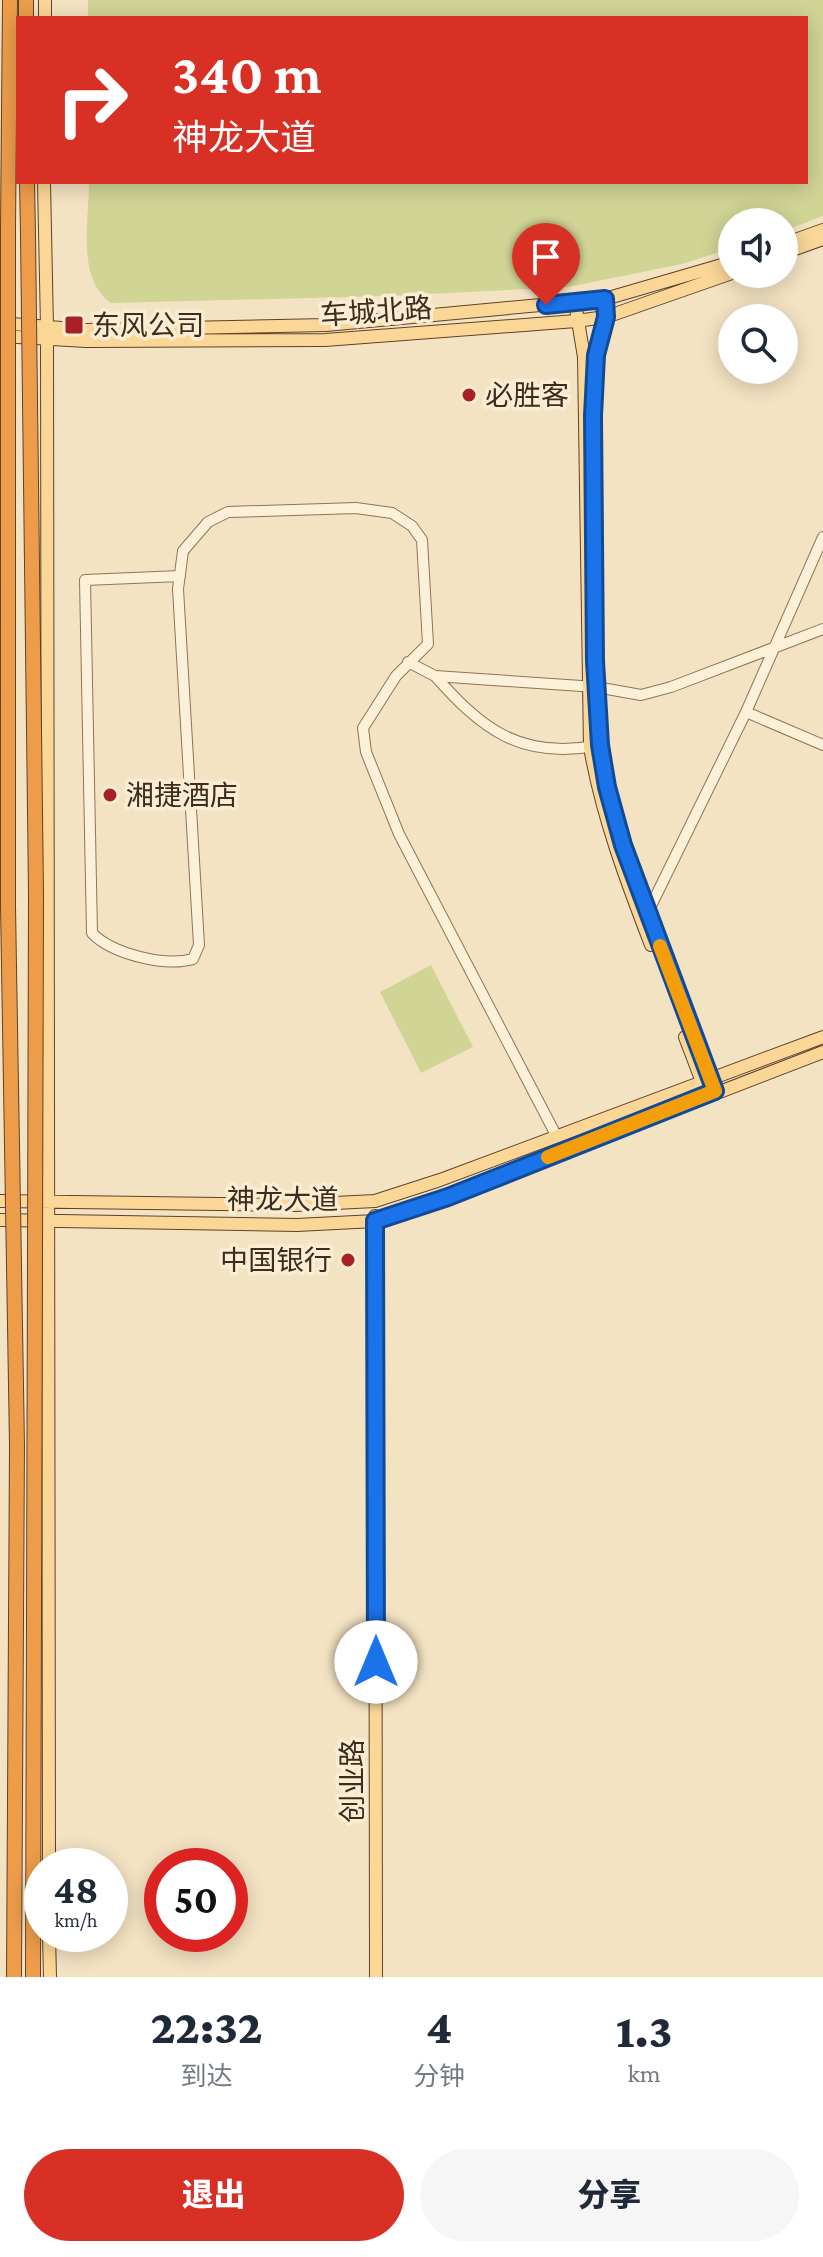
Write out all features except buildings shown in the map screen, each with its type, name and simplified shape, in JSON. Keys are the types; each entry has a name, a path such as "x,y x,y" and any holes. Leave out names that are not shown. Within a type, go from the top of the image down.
{"highway":[{"path":"10,0 8,906 17,1445 14,1977"},
{"path":"27,184 36,894 33,1977"}],"main road":[{"path":"44,184 47,333 49,1848"},
{"path":"798,239 823,230"},
{"path":"798,248 823,239"},
{"name":"车城北路","path":"0,336 86,330 326,325 575,303 605,299 718,266"},
{"name":"车城北路","path":"0,323 15,323 47,333 325,340 606,317 718,278"},
{"path":"591,687 593,416 596,355 606,317 605,299"},
{"path":"575,303 584,357 595,746 645,918 708,1087"},
{"name":"神龙大道","path":"0,1220 297,1225 375,1221 448,1197 823,1037"},
{"name":"神龙大道","path":"0,1201 295,1205 375,1201 557,1137 823,1052"},
{"name":"创业路","path":"375,1201 376,1977"},
{"path":"49,1952 50,1977"}],"street":[{"path":"180,576 85,580 92,933 101,942 132,953 179,963 193,959 199,945 183,709 180,576 183,551 208,522 228,512 356,508 392,513 412,526 422,540 428,644 408,662 363,728 369,763 399,834 557,1137"},
{"path":"645,918 746,712 823,537"},
{"path":"435,676 591,687 641,695 671,687 823,629"},
{"path":"408,662 435,676 472,717 518,743 535,749 595,746"},
{"path":"746,712 823,745"}],"green space":[{"path":"88,0 823,0 823,216 798,226 798,208 718,208 718,252 682,264 568,287 388,296 111,303 93,279 87,248 89,184 808,184 808,16 88,16"},
{"path":"431,965 473,1047 421,1073 380,992"}],"slow traffic":[{"path":"548,1157 715,1091 660,946"}],"place":[{"name":"东风公司","path":"74,325"},
{"name":"必胜客","path":"469,395"},
{"name":"湘捷酒店","path":"110,795"},
{"name":"中国银行","path":"348,1260"}],"route":[{"path":"376,1662 375,1221 448,1197 715,1091 623,845 607,787 600,745 595,661 593,416 597,342 606,317 605,299 546,305"}]}
